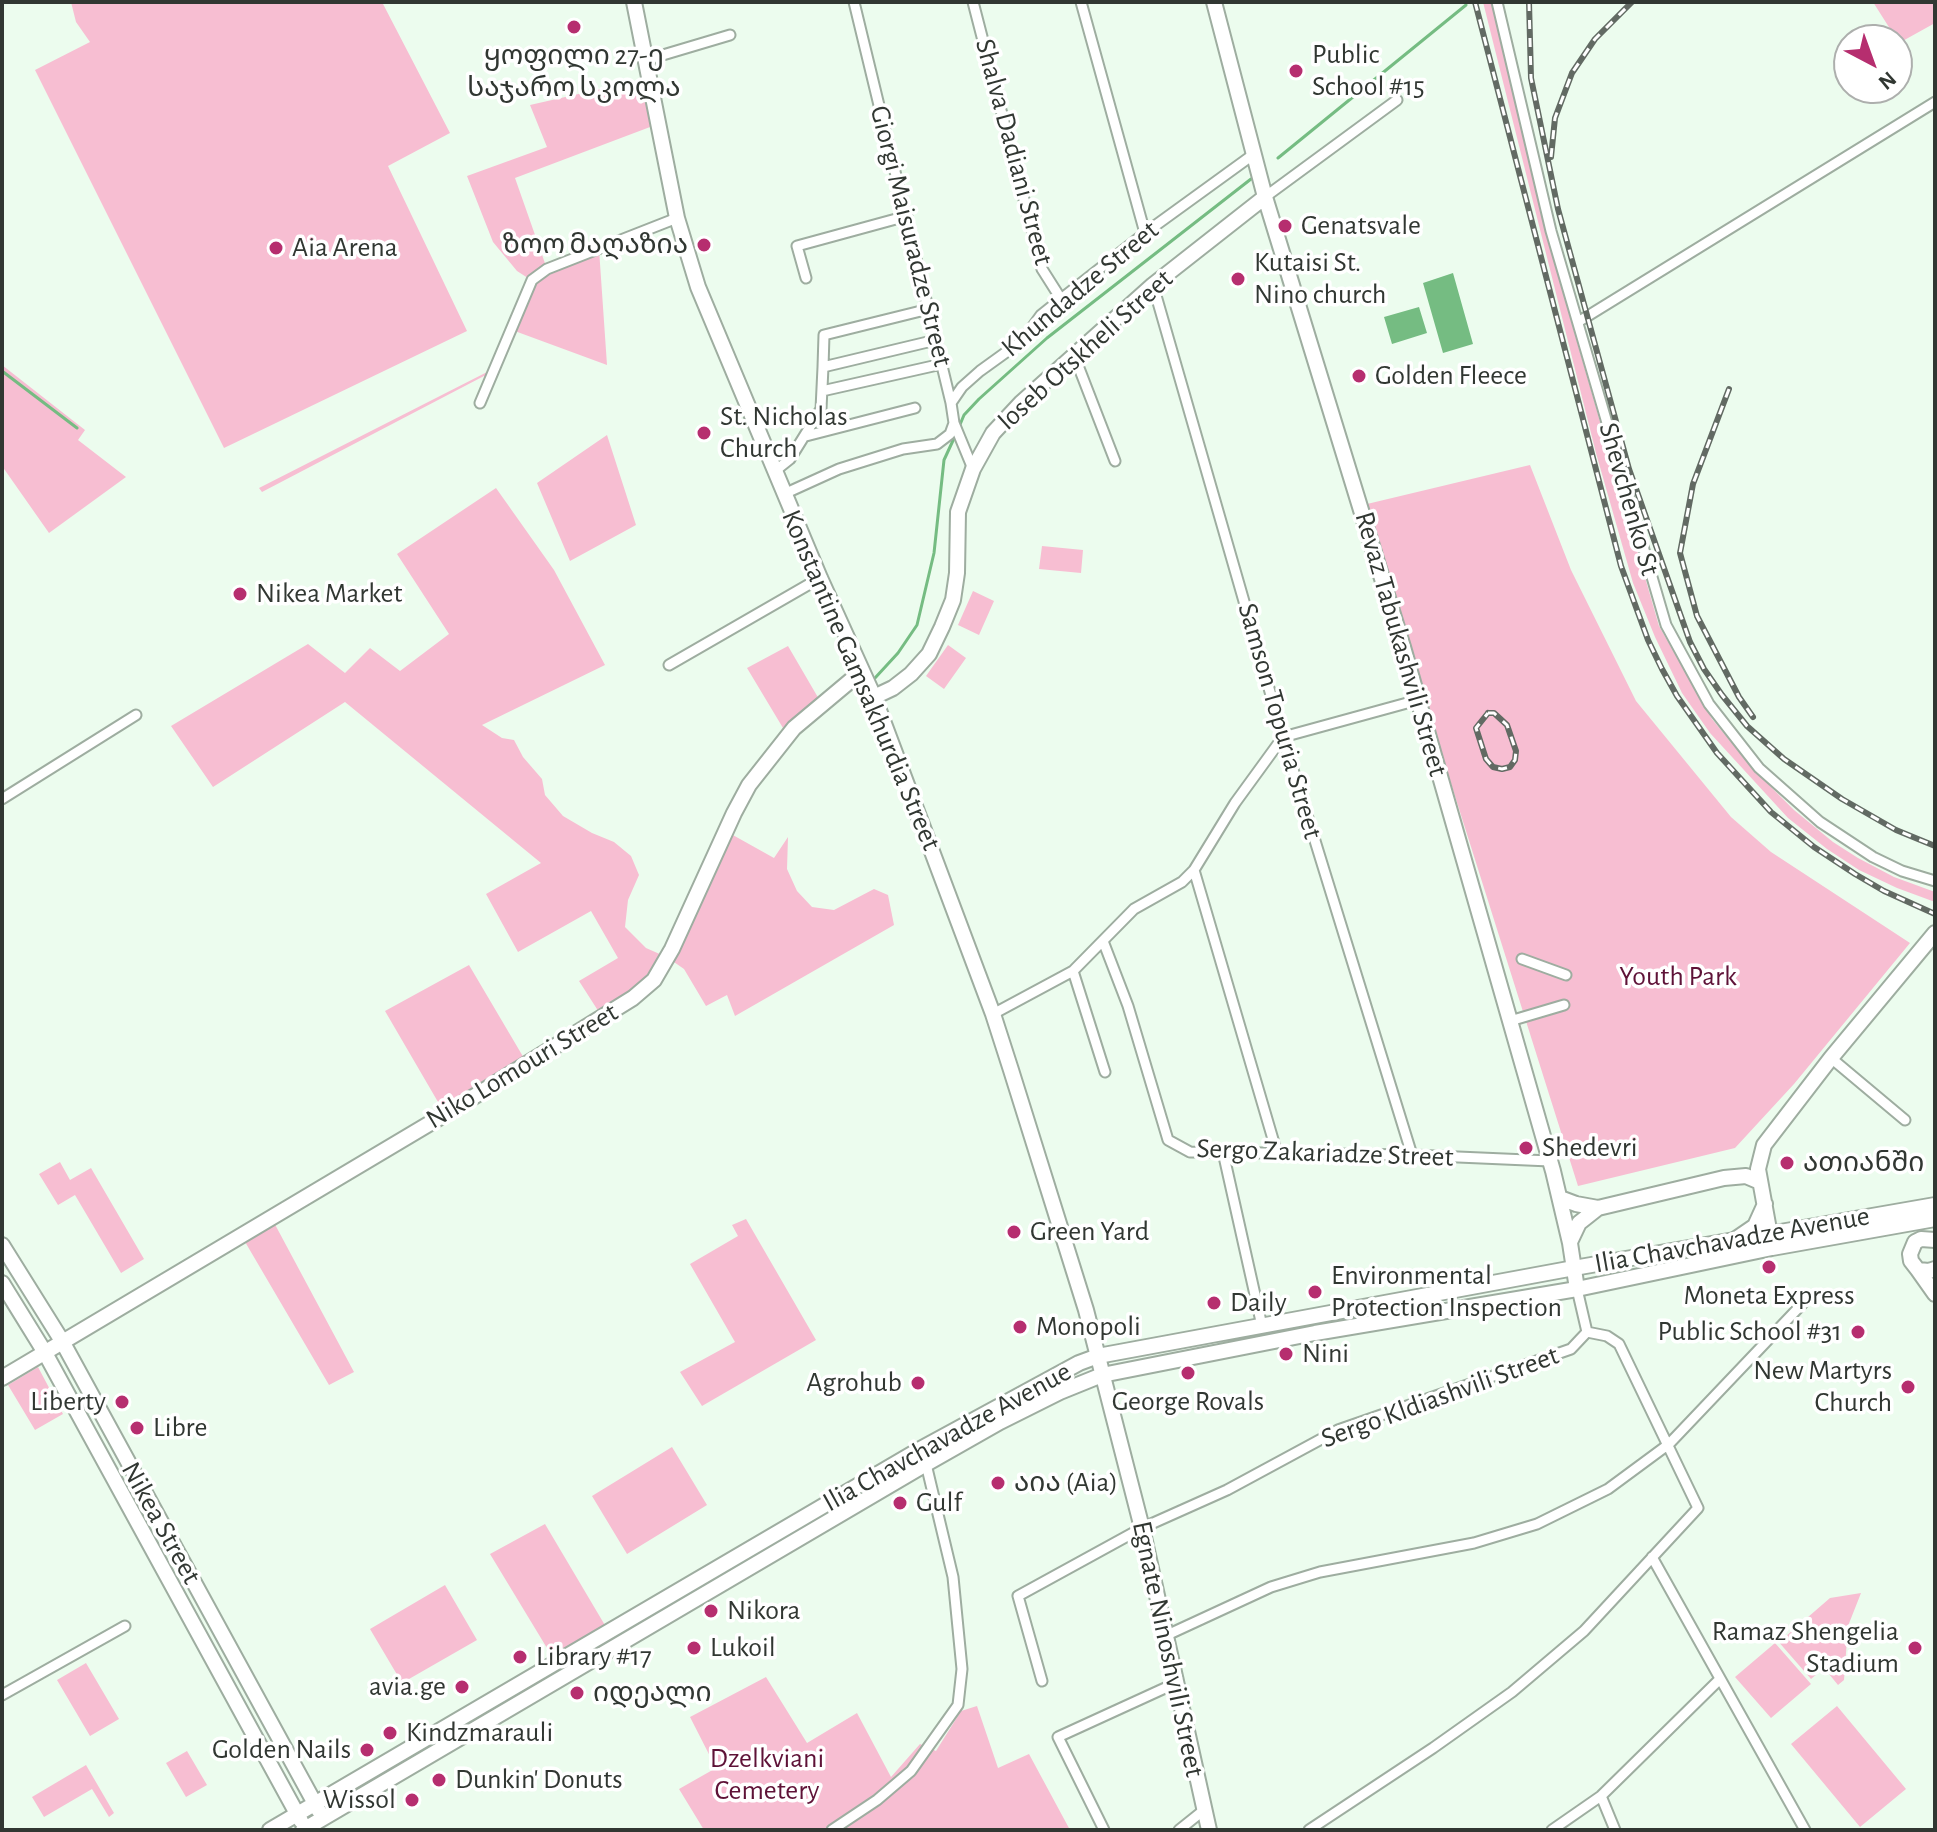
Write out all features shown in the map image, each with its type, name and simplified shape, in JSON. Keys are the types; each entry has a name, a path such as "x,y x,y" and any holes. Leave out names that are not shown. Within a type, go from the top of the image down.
{"main road":[{"name":"Konstantine Gamsakhurdia Street","path":"634,2 677,218 698,287 820,578 874,697 993,1014 1098,1356"},
{"name":"Revaz Tabukashvili Street","path":"1214,2 1265,197 1418,700 1550,1161 1570,1243 1577,1289"},
{"name":"Ioseb Otskheli Street","path":"874,697 911,674 929,654 942,627 953,600 957,573 958,512 973,469 993,433 1021,403 1153,285 1265,197"},
{"name":"Niko Lomouri Street","path":"2,1378 454,1109 633,998 654,980 672,949 749,785 794,728 862,671"},
{"path":"1724,1178 1742,1167 1764,1145 1831,1058 1929,949 1935,933"},
{"path":"1764,1145 1758,1162 1771,1240"},
{"path":"1560,1198 1598,1208 1724,1178 1746,1176 1760,1182"},
{"path":"1735,1240 1755,1226 1765,1204"},
{"name":"Ilia Chavchavadze Avenue","path":"1902,1218 1935,1205"},
{"path":"1570,1243 1579,1223 1598,1208"},
{"path":"1902,1218 1911,1248 1910,1258 1935,1294"},
{"name":"Ilia Chavchavadze Avenue","path":"305,1829 325,1824 926,1464 1012,1416 1102,1375 1315,1333 1577,1289 1771,1240 1902,1218 1935,1219"},
{"path":"1911,1248 1921,1239 1935,1240"},
{"name":"Ilia Chavchavadze Avenue","path":"270,1830 904,1458 1061,1372 1098,1356 1735,1240 1771,1240"},
{"name":"Nikea Street","path":"2,1245 62,1341 325,1824"},
{"path":"1918,1270 1935,1269"},
{"name":"Nikea Street","path":"2,1283 44,1351 305,1829"},
{"name":"Egnate Ninoshvili Street","path":"1098,1356 1142,1528 1209,1830"}],"street":[{"name":"Giorgi Maisuradze Street","path":"854,2 954,423 973,469"},
{"name":"Shalva Dadiani Street","path":"973,2 1042,269 1061,299"},
{"path":"1081,2 1145,233"},
{"name":"Shevchenko St","path":"1497,2 1551,231 1666,625 1709,704 1759,768 1820,822 1873,857 1902,871 1935,881"},
{"path":"646,60 730,35"},
{"path":"1265,197 1397,100"},
{"path":"1578,322 1935,102"},
{"name":"Khundadze Street","path":"951,403 962,387 980,371 1023,340 1041,315 1145,233 1254,154"},
{"path":"806,278 797,246 907,216"},
{"path":"480,403 532,280 547,269 677,218"},
{"name":"Samson Topuria Street","path":"1153,285 1283,737 1412,1155"},
{"path":"775,471 790,459 821,409 824,335 929,309"},
{"path":"823,367 936,340"},
{"path":"1074,355 1115,461"},
{"path":"822,391 942,364"},
{"path":"806,436 915,408"},
{"path":"784,494 839,469 903,449 937,444 950,434 954,423"},
{"path":"669,665 820,578"},
{"path":"993,1014 1073,971 1134,909 1182,882 1194,870 1235,803 1283,737 1418,700"},
{"path":"2,799 136,715"},
{"path":"1194,870 1277,1153"},
{"name":"Sergo Zakariadze Street","path":"1103,941 1128,1006 1168,1140 1190,1152 1412,1155 1550,1161"},
{"path":"1522,959 1566,975"},
{"path":"1073,971 1105,1072"},
{"path":"1510,1021 1564,1005"},
{"path":"1831,1058 1905,1120"},
{"path":"1223,1152 1262,1326"},
{"path":"1577,1289 1587,1332"},
{"path":"1165,1636 1271,1587 1308,1575 1474,1543 1537,1524 1608,1489 1669,1444 1805,1301"},
{"name":"Sergo Kldiashvili Street","path":"1042,1681 1018,1596 1142,1528 1227,1490 1338,1430 1571,1349 1587,1332 1607,1336 1619,1344 1698,1508 1652,1557"},
{"path":"832,1830 877,1800 911,1771 958,1705 962,1669 953,1577 926,1464"},
{"path":"1309,1830 1512,1692 1584,1631 1652,1557 1805,1830"},
{"path":"2,1695 125,1626"},
{"path":"1552,1830 1601,1796 1720,1679"},
{"path":"1104,1830 1058,1737 1176,1683"},
{"path":"1601,1796 1615,1830"},
{"path":"1179,1830 1204,1810"}],"green space":[{"name":"Aia Arena","path":"71,2 382,2 450,133 388,166 467,331 224,448 35,70 90,42 76,22"},
{"path":"1483,2 1491,2 1571,321 1659,626 1712,719 1753,769 1794,810 1858,858 1894,877 1935,892 1935,902 1859,870 1788,818 1710,733 1682,693 1633,583 1596,453"},
{"path":"1873,2 1935,2 1935,23 1913,35 1913,24 1887,24"},
{"path":"649,78 658,124 515,178 547,269 599,249 607,365 512,330 531,280 517,271 493,242 467,176 547,147 530,105"},
{"path":"2,365 85,430 78,440 126,477 49,533 2,466"},
{"path":"493,369 489,379 484,376 262,492 259,488"},
{"path":"607,435 636,525 570,561 537,483"},
{"name":"Youth Park","path":"1530,465 1571,570 1636,701 1731,817 1771,852 1910,943 1794,1084 1735,1148 1578,1186 1425,701 1367,504"},
{"path":"496,488 554,570 605,665 482,725 502,738 514,740 523,757 542,779 545,795 563,816 614,842 631,856 639,875 628,900 625,927 646,948 671,959 731,834 774,858 788,837 787,869 797,891 812,907 834,910 874,889 888,895 894,925 735,1016 727,995 706,1006 684,969 671,960 604,1020 579,981 618,958 591,911 518,952 486,894 541,863 345,702 213,787 171,726 308,644 345,673 370,648 400,671 449,634 397,554"},
{"path":"1042,546 1083,550 1081,573 1039,569"},
{"path":"973,591 994,601 979,635 958,625"},
{"path":"948,645 966,658 944,689 926,676"},
{"path":"788,646 823,706 789,738 747,668"},
{"path":"469,965 528,1065 445,1114 385,1011"},
{"path":"60,1162 70,1180 91,1168 144,1259 121,1273 75,1195 58,1205 39,1174"},
{"path":"271,1217 354,1372 329,1385 241,1235"},
{"path":"746,1219 816,1340 702,1406 680,1372 735,1342 690,1264 738,1236 732,1225"},
{"path":"38,1367 63,1414 35,1430 8,1385"},
{"path":"672,1447 707,1505 627,1554 592,1496"},
{"path":"545,1524 606,1627 553,1658 490,1554"},
{"path":"445,1585 477,1640 402,1683 370,1629"},
{"path":"1861,1593 1848,1626 1844,1680 1838,1685 1824,1668 1811,1679 1777,1640 1785,1637 1830,1598"},
{"path":"1775,1643 1811,1684 1771,1718 1735,1677"},
{"path":"86,1663 119,1719 90,1736 57,1680"},
{"name":"Dzelkviani Cemetery","path":"766,1677 807,1743 857,1713 891,1777 920,1744 936,1751 961,1711 977,1706 998,1768 1029,1754 1070,1830 704,1830 679,1789 716,1768 690,1717"},
{"path":"1837,1706 1906,1789 1860,1827 1791,1744"},
{"path":"187,1751 207,1785 186,1797 166,1763"},
{"path":"86,1765 114,1813 109,1817 92,1789 44,1817 32,1797"}],"shaded area":[{"path":"1453,273 1473,344 1443,353 1423,283"},
{"path":"1419,307 1427,333 1392,344 1384,317"}],"waterway":[{"path":"1278,158 1466,5"},
{"path":"959,427 964,415 979,399 1047,338 1251,179"},
{"path":"2,371 77,428"},
{"path":"875,678 898,653 917,625 934,553 944,460 956,434"}],"railway":[{"path":"1475,2 1621,566 1662,669 1717,753 1771,812 1814,847 1855,874 1935,914"},
{"path":"1529,2 1531,78 1558,209 1629,469 1690,642 1722,695 1747,726 1784,759 1842,799 1896,830 1935,846"},
{"path":"1551,157 1555,118 1572,73 1595,39 1632,2"},
{"path":"1729,389 1693,484 1680,553 1697,616 1739,697 1753,717"},
{"path":"1488,713 1494,713 1507,725 1516,751 1510,767 1493,767 1486,759 1476,728 1488,713"}],"place":[{"name":"ყოფილი 27-ე საჯარო სკოლა","path":"574,27"},
{"name":"Public School #15","path":"1296,71"},
{"name":"Genatsvale","path":"1285,226"},
{"name":"ზოო მაღაზია","path":"704,245"},
{"name":"Aia Arena","path":"276,248"},
{"name":"Kutaisi St. Nino church","path":"1238,279"},
{"name":"Golden Fleece","path":"1359,376"},
{"name":"St. Nicholas Church","path":"704,433"},
{"name":"Nikea Market","path":"240,594"},
{"name":"Shedevri","path":"1526,1148"},
{"name":"ათიანში","path":"1787,1163"},
{"name":"Green Yard","path":"1014,1232"},
{"name":"Moneta Express","path":"1769,1267"},
{"name":"Environmental Protection Inspection","path":"1315,1292"},
{"name":"Daily","path":"1214,1303"},
{"name":"Monopoli","path":"1020,1327"},
{"name":"Public School #31","path":"1858,1332"},
{"name":"Nini","path":"1286,1354"},
{"name":"George Rovals","path":"1188,1373"},
{"name":"Agrohub","path":"918,1383"},
{"name":"New Martyrs Church","path":"1908,1387"},
{"name":"Liberty","path":"122,1402"},
{"name":"Libre","path":"137,1428"},
{"name":"აია (Aia)","path":"998,1483"},
{"name":"Gulf","path":"900,1503"},
{"name":"Nikora","path":"711,1611"},
{"name":"Lukoil","path":"694,1648"},
{"name":"Ramaz Shengelia Stadium","path":"1915,1648"},
{"name":"Library #17","path":"520,1657"},
{"name":"avia.ge","path":"462,1687"},
{"name":"იდეალი","path":"577,1693"},
{"name":"Kindzmarauli","path":"390,1733"},
{"name":"Golden Nails","path":"367,1750"},
{"name":"Dunkin' Donuts","path":"439,1780"},
{"name":"Wissol","path":"412,1800"}]}
